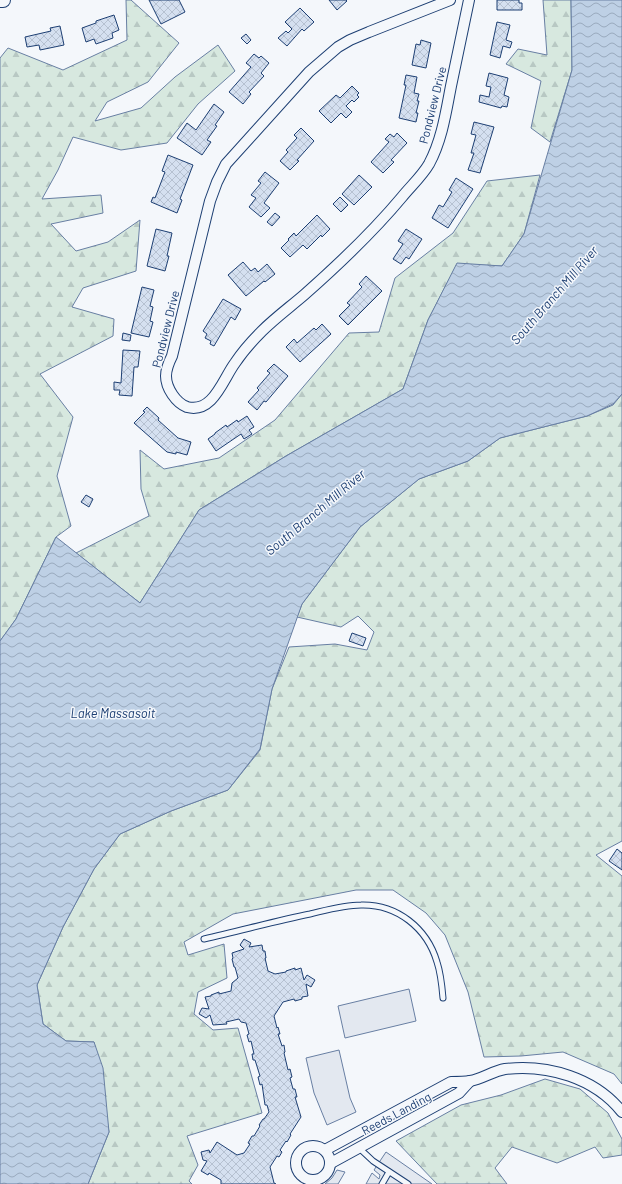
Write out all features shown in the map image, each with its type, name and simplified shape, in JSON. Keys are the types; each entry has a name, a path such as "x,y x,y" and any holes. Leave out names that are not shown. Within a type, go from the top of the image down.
{"street":[{"name":"Pondview Drive","path":"450,0 369,32 338,47 309,72 226,164 217,182 210,202 172,356 167,369 166,376 168,385 173,395 181,404 191,408 196,408 211,400 234,363 252,342 356,247 384,218 424,171 436,148 444,120 469,0"},
{"name":"Reeds Landing","path":"470,1081 459,1093 331,1163 325,1176 317,1180 308,1179 298,1170 296,1161 303,1149 317,1146 325,1150 451,1082 470,1081 504,1069 541,1069 573,1077 604,1094 622,1112"},
{"path":"352,1135 358,1147"},
{"path":"325,1150 331,1163"}],"lane":[{"path":"204,939 349,906 372,905 389,909 411,922 421,932 430,945 437,962 443,998"},
{"path":"358,1147 373,1161 408,1184"},
{"path":"382,1184 389,1172"}],"green space":[{"path":"126,0 131,0 179,43 148,82 107,102 95,121 141,108 175,77 218,45 235,71 198,104 167,143 121,150 73,137 58,170 42,199 101,195 103,213 51,224 76,251 108,242 140,220 136,271 83,288 72,307 114,319 113,336 40,374 73,417 57,476 71,526 56,537 16,619 0,641 0,58 8,48 63,70 127,40"},
{"path":"543,0 571,0 572,70 550,142 531,128 541,81 506,64 518,49 547,55"},
{"path":"540,175 524,234 502,266 457,264 428,320 403,389 286,456 199,510 140,603 76,553 149,516 141,489 140,450 164,469 219,458 275,420 349,333 379,332 395,278 453,233 487,181"},
{"path":"622,394 622,841 596,855 622,876 622,1084 614,1074 563,1052 521,1056 484,1057 468,992 445,935 426,913 393,890 356,890 233,914 184,942 188,955 224,944 227,978 198,992 194,1014 213,1030 238,1028 262,1113 187,1136 198,1165 189,1181 192,1184 88,1184 109,1132 94,1042 66,1041 43,1024 37,985 63,927 94,869 120,834 171,811 228,790 260,750 272,689 289,647 335,644 367,650 374,632 358,616 341,627 297,617 302,604 360,527 419,479 468,461 500,438 587,416 613,405"},
{"path":"545,1079 580,1089 608,1113 622,1139 622,1155 603,1158 595,1147 557,1163 512,1147 495,1168 507,1184 437,1184 396,1141 461,1105 501,1095"}],"shaded area":[{"path":"409,989 416,1021 345,1038 338,1006"},
{"path":"339,1050 350,1098 356,1112 327,1125 314,1093 306,1058"},
{"path":"386,1152 432,1184 366,1184 372,1173 379,1179 380,1175 374,1170"},
{"path":"337,1170 345,1172 338,1184 325,1184 332,1178"}],"water":[{"name":"Lake Massasoit","path":"571,0 622,0 622,394 613,404 587,416 500,438 468,461 419,479 360,527 302,604 272,689 260,749 228,790 171,811 120,834 94,869 63,927 37,985 43,1024 66,1041 94,1042 103,1068 109,1132 88,1184 0,1184 0,641 16,619 56,537 140,603 199,510 286,456 403,389 428,320 457,263 502,266 524,234 572,70"}],"building":[{"path":"149,0 179,0 185,12 161,24"},
{"path":"329,0 346,0 347,1 337,10"},
{"path":"497,0 519,0 519,3 522,3 522,10 497,10"},
{"path":"300,8 314,22 304,31 302,29 287,46 278,38 286,31 288,33 292,29 285,22"},
{"path":"114,15 119,30 112,33 113,38 96,44 94,39 86,42 82,28 96,23 96,21"},
{"path":"497,22 510,25 506,40 512,42 510,48 503,46 500,58 490,55"},
{"path":"60,26 64,45 40,50 39,45 27,47 25,37 51,31 50,28"},
{"path":"246,34 251,40 247,44 241,38"},
{"path":"421,40 431,43 426,68 412,65 416,44 420,45"},
{"path":"254,54 259,58 261,56 269,63 261,73 264,76 249,92 251,94 243,104 229,92 251,67 246,63"},
{"path":"489,73 508,78 504,95 509,97 507,107 502,106 501,108 479,102 480,95 489,97 491,87 486,86"},
{"path":"406,75 417,77 414,93 419,94 417,101 419,101 416,113 418,113 416,122 399,118 406,85 404,85"},
{"path":"352,86 359,93 357,95 359,97 354,102 352,100 346,106 352,112 346,118 341,113 331,123 319,111 336,95 340,98"},
{"path":"214,104 224,112 215,125 217,126 207,140 211,142 202,155 177,138 187,123 196,130"},
{"path":"474,122 494,127 480,173 468,170 474,153 471,153 476,135 471,134"},
{"path":"301,128 314,141 290,170 280,161 288,152 286,150 297,138 294,135"},
{"path":"397,133 407,143 391,160 394,162 383,173 371,162 389,142 385,139 390,134 394,137"},
{"path":"168,155 193,165 180,199 182,200 177,213 151,202 153,197 155,198 165,172 162,171"},
{"path":"265,172 279,183 264,203 270,208 261,217 249,207 256,198 251,195 261,183 258,181"},
{"path":"359,175 372,187 354,205 342,194"},
{"path":"456,178 473,189 448,228 432,218 439,205 443,207 452,192 449,190"},
{"path":"340,197 348,205 341,212 333,204"},
{"path":"275,213 280,217 272,226 267,222"},
{"path":"317,215 330,229 322,237 321,235 307,249 303,245 290,257 281,248 294,233 296,236"},
{"path":"156,229 172,233 167,256 169,256 165,271 147,266"},
{"path":"406,229 422,239 409,259 406,257 401,264 393,259 403,244 398,241"},
{"path":"243,262 251,271 255,268 258,272 267,264 275,274 246,296 228,275"},
{"path":"366,276 382,291 348,325 339,316 350,305 347,303 362,287 359,284"},
{"path":"142,287 154,290 150,306 153,307 150,321 153,322 149,337 131,333"},
{"path":"223,299 241,309 235,320 231,317 214,346 210,344 211,341 205,338 207,334 203,331"},
{"path":"322,324 331,334 300,362 286,347 294,339 297,343 314,328 316,330"},
{"path":"123,333 131,335 130,341 122,340"},
{"path":"123,350 140,351 138,367 134,367 132,396 119,395 120,390 114,390 114,382 121,383"},
{"path":"274,364 288,376 266,402 264,401 257,410 248,402 259,390 257,388 270,373 267,371"},
{"path":"147,407 159,418 158,420 178,438 191,442 187,455 176,452 176,454 167,452 134,423 145,412 143,411"},
{"path":"247,416 254,427 249,430 252,434 244,439 241,434 216,451 208,439 226,425 227,427 237,420 238,422"},
{"path":"86,495 93,499 89,507 81,502"},
{"path":"352,633 366,638 363,646 349,641"},
{"path":"617,849 622,853 622,870 609,861"},
{"path":"244,939 251,943 249,947 262,945 263,951 265,951 268,971 275,974 286,972 295,968 295,970 301,968 304,980 307,975 315,980 311,987 306,984 308,996 302,997 302,999 295,1001 294,999 283,1002 274,1016 282,1046 284,1045 284,1053 288,1070 290,1069 292,1077 290,1078 293,1089 295,1089 297,1097 295,1097 301,1117 290,1134 291,1135 287,1142 286,1141 280,1150 282,1152 279,1157 277,1156 270,1167 274,1183 276,1184 221,1184 221,1180 209,1173 208,1175 201,1171 207,1161 203,1160 201,1152 209,1150 210,1153 217,1142 237,1155 244,1153 250,1144 248,1143 252,1136 254,1136 260,1126 259,1125 269,1112 267,1105 265,1105 262,1084 260,1085 258,1077 260,1076 255,1060 253,1060 252,1054 254,1054 251,1041 249,1042 247,1035 249,1034 246,1023 241,1022 239,1019 226,1022 227,1024 213,1025 210,1015 206,1018 199,1014 202,1008 209,1009 205,997 219,992 219,994 231,991 232,983 238,978 232,959 232,953 244,949 240,945"}],"water label":[{"name":"South Branch Mill River","path":"554,295"},
{"name":"South Branch Mill River","path":"315,512"}]}
